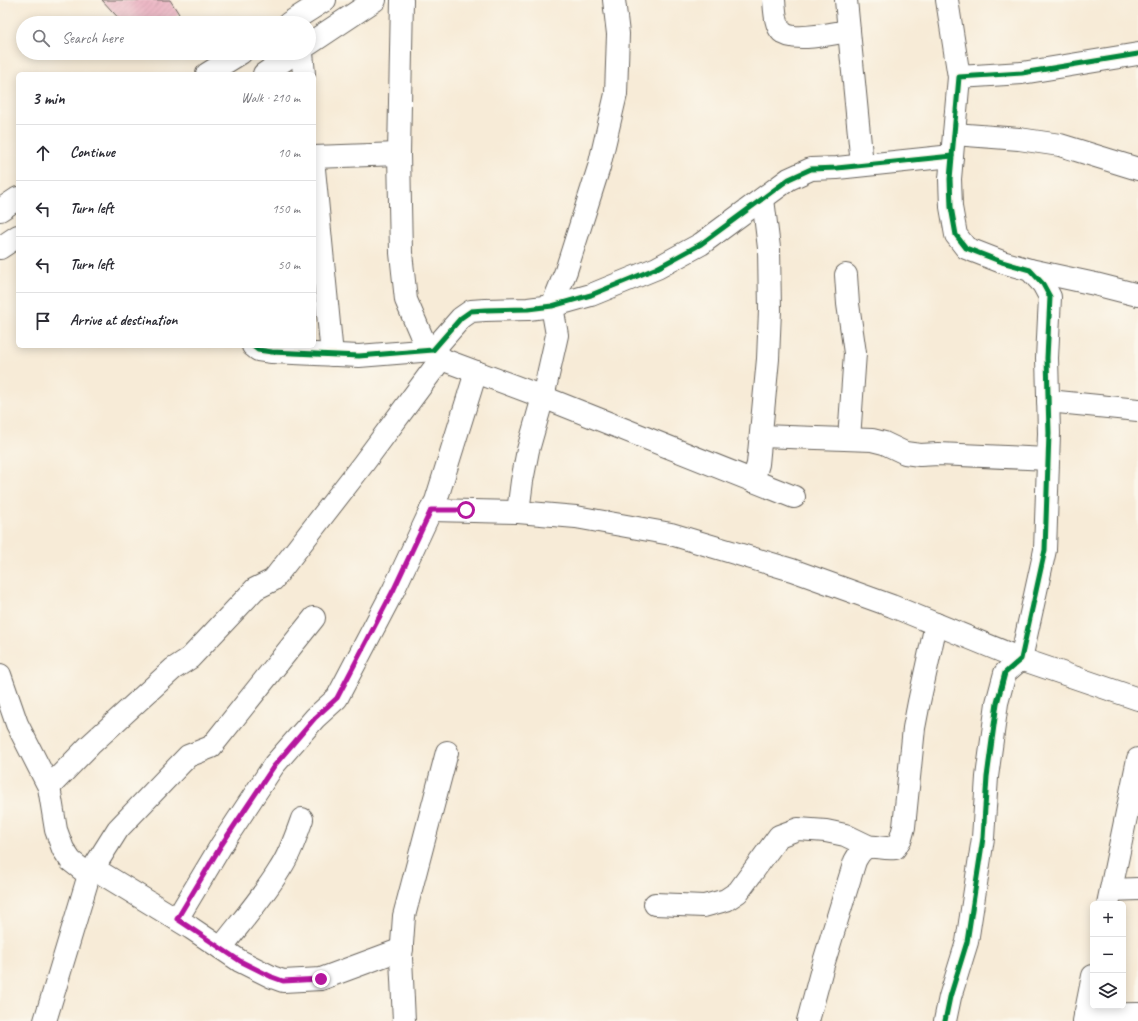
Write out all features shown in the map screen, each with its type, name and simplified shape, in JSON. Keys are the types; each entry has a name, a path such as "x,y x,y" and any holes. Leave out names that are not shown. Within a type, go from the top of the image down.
{"street":[{"path":"300,16 325,0"},
{"path":"316,39 375,0"},
{"path":"402,0 399,154 401,253 406,300 424,342 437,354 476,372 543,396 794,498"},
{"path":"518,512 527,458 557,335 552,306 566,271 599,167 616,94 618,34 614,0"},
{"path":"774,0 776,18 781,32 787,36 798,38 849,31"},
{"path":"846,0 862,165"},
{"path":"947,0 959,77 950,179 951,207 956,235 966,248 1002,262 1138,295"},
{"path":"959,77 1022,73 1138,54"},
{"path":"210,72 230,60"},
{"path":"267,72 285,60"},
{"path":"303,60 304,72"},
{"path":"49,786 173,669 190,658 255,589 273,580 363,464 461,318 471,312 485,310 528,309 552,306 591,296 657,268 701,244 789,179 811,169 862,165 953,145 1019,139 1060,145 1138,170"},
{"path":"316,157 399,154"},
{"path":"316,190 332,355"},
{"path":"0,210 16,199"},
{"path":"753,481 758,464 761,436 768,359 770,310 769,248 763,199"},
{"path":"0,248 16,237"},
{"path":"945,1021 950,997 966,942 983,838 987,777 997,703 1005,673 1020,659 1045,550 1048,459 1048,358 1050,297 1043,284 1030,270"},
{"path":"846,275 848,304 855,353 849,439"},
{"path":"256,348 258,350 272,352 359,356 437,354"},
{"path":"177,919 222,844 274,766 315,718 337,698 394,589 436,501 476,372"},
{"path":"1048,401 1138,410"},
{"path":"761,436 872,440 884,442 905,453 920,455 938,454 1048,459"},
{"path":"431,510 518,512 576,517 671,534 792,570 892,606 1020,659 1138,698"},
{"path":"45,1021 91,872 118,829 188,756 210,747 314,618"},
{"path":"655,904 704,906 726,900 738,892 779,836 798,829 826,831 845,835 870,846 895,848 901,838 904,827 914,728 936,624"},
{"path":"0,675 17,724 49,786 56,830 63,849 71,861 177,919 256,969 283,981 321,979 402,949"},
{"path":"404,1021 402,949 404,916 447,752"},
{"path":"1138,760 1109,897 1138,889"},
{"path":"221,948 266,890 280,869 291,847 302,819"},
{"path":"808,1021 823,965 855,861 864,848 870,846"},
{"path":"1090,992 1085,1018 1138,1014"}],"building":[{"path":"102,0 170,0 179,14 177,16 117,16"}],"cycle path":[{"path":"945,1021 950,997 967,942 983,838 987,777 997,703 1005,673 1021,659 1045,550 1049,433 1047,358 1050,297 1043,284 1030,270 1002,262 966,248 956,235 951,207 950,179 959,77 1022,73 1138,54"},
{"path":"256,348 258,350 272,352 359,356 433,350 461,318 471,311 528,309 552,306 591,295 657,268 701,244 789,179 811,169 837,168 952,156"}],"route":[{"path":"321,979 283,981 272,977 240,961 177,919 222,844 274,766 315,718 337,698 394,589 431,510 466,510"}]}
